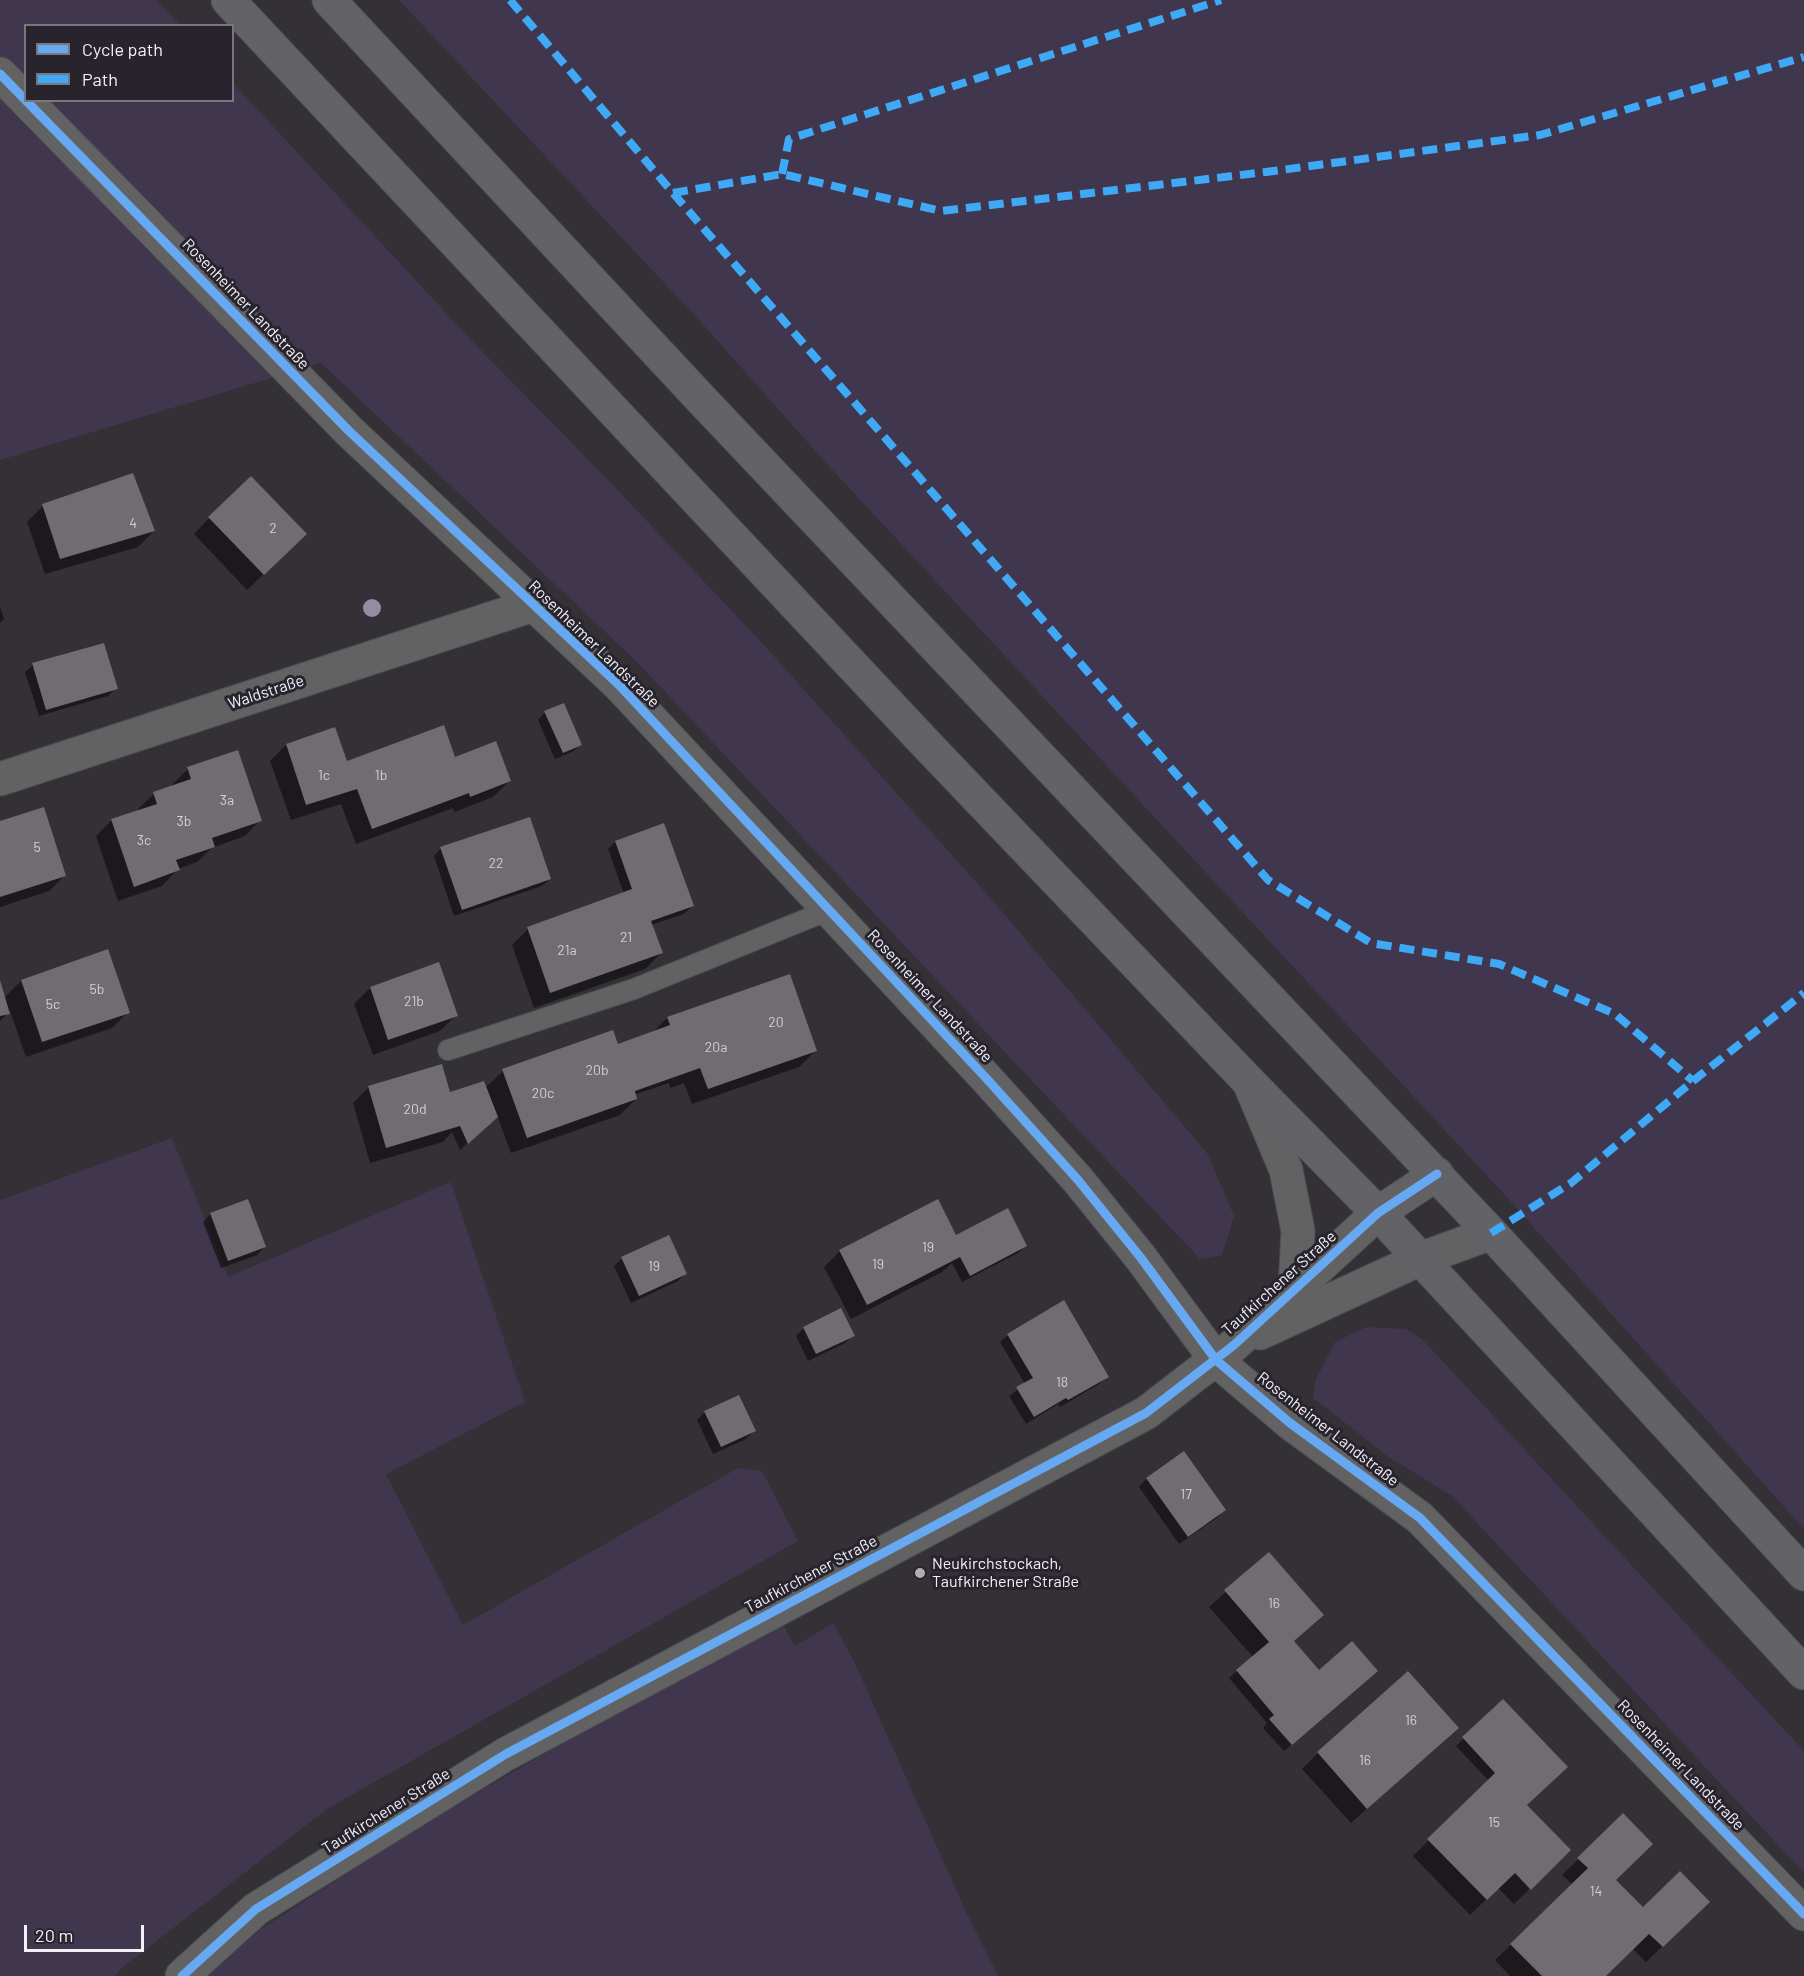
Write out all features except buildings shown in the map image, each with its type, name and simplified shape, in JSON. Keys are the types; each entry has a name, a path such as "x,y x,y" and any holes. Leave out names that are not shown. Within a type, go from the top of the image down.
{"main road":[{"path":"228,0 928,747 1378,1213 1804,1673"},
{"path":"329,0 710,408 1437,1174 1804,1574"}],"street":[{"name":"Rosenheimer Landstraße","path":"0,74 24,98"},
{"name":"Rosenheimer Landstraße","path":"27,102 350,431 619,686 986,1078 1078,1180 1141,1258 1290,1423 1420,1518 1804,1914"},
{"name":"Waldstraße","path":"0,779 532,605"},
{"name":"Taufkirchener Straße","path":"1249,1082 1286,1170 1298,1231 1295,1288"},
{"name":"Taufkirchener Straße","path":"182,1976 256,1909 506,1754 1146,1413 1225,1352 1378,1213 1437,1174"},
{"name":"Taufkirchener Straße","path":"1225,1352 1420,1259 1491,1233"}],"lane":[{"path":"448,1050 634,989 829,910"}],"shaded area":[{"path":"0,0 156,0 179,24 24,24 24,102 234,102 234,84 474,343 611,483 764,645 994,902 1207,1153 1234,1216 1222,1255 1200,1259 637,662 321,363 0,460"},
{"path":"399,0 1804,0 1804,1529 1503,1193 826,463 699,320"},
{"path":"172,1138 228,1277 451,1182 525,1402 386,1474 463,1625 738,1468 762,1471 798,1541 327,1809 123,1967 115,1976 0,1976 0,1200"},
{"path":"1366,1327 1406,1329 1423,1340 1804,1751 1804,1873 1452,1496 1390,1458 1313,1398 1316,1379 1335,1342"},
{"path":"779,1617 795,1646 833,1623 854,1661 967,1914 998,1976 208,1976 258,1931 410,1832"}],"marked path":[{"path":"510,0 673,193 1268,880 1371,943 1499,964 1615,1014 1693,1081"},
{"path":"782,174 789,139 1221,0"},
{"path":"673,193 782,174 941,211 1266,172 1540,135 1804,57"},
{"path":"1491,1233 1571,1183 1693,1081 1804,993"}],"cycle path":[{"path":"0,74 24,99"},
{"path":"27,102 349,431 619,685 986,1078 1078,1180 1141,1258 1216,1360 1290,1423 1420,1518 1804,1914"},
{"path":"182,1976 256,1909 506,1754 1146,1413 1234,1345 1378,1213 1437,1174"}],"place":[{"name":"Neukirchstockach, Taufkirchener Straße","path":"920,1573"}]}
